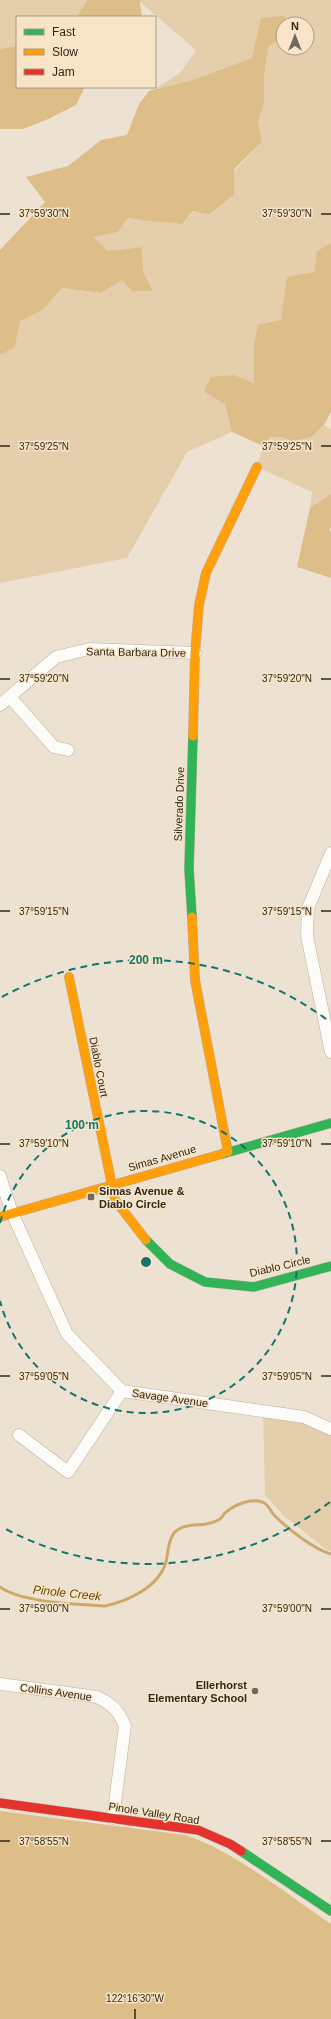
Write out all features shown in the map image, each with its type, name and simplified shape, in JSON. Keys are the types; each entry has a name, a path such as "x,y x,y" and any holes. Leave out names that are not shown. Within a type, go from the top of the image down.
{"street":[{"name":"Silverado Drive","path":"228,1152 195,980 189,869 195,653 199,605 206,573 257,467"},
{"name":"Santa Barbara Drive","path":"5,701 56,657 89,649 195,653"},
{"path":"5,701 54,747 68,750"},
{"path":"331,853 308,908 307,936 331,1052"},
{"name":"Diablo Court","path":"69,977 111,1186"},
{"name":"Simas Avenue","path":"6,1215 331,1123"},
{"name":"Savage Avenue","path":"0,1176 6,1215 67,1334 122,1391 304,1417 331,1429"},
{"name":"Diablo Circle","path":"111,1186 115,1200 144,1238 170,1264 205,1282 254,1287 331,1266"},
{"path":"19,1436 68,1472 122,1391"},
{"name":"Collins Avenue","path":"0,1684 97,1697 111,1704 120,1713 126,1726 113,1818"},
{"name":"Pinole Valley Road","path":"0,1803 198,1830 230,1844 331,1911"}],"shaded area":[{"path":"0,0 87,0 78,16 16,16 16,46 0,49"},
{"path":"87,0 141,0 142,16 78,16"},
{"path":"141,0 331,0 331,243 317,251 314,272 281,320 254,346 254,383 234,375 205,392 225,404 232,432 187,452 127,558 0,583 0,355 15,347 20,321 43,310 62,288 101,293 122,280 153,291 143,271 142,247 108,251 92,237 118,232 128,218 182,224 262,142 258,121 264,104 264,76 268,48 275,42 275,56 315,56 315,16 275,16 275,29 252,58 192,80 149,91 157,88 181,72 196,50 140,2"},
{"path":"275,17 275,42 268,48 264,76 264,104 258,121 262,142 234,169 234,195 209,214 193,211 182,224 128,218 118,232 93,237 108,251 142,247 143,271 153,291 132,291 122,280 101,293 62,288 43,310 20,321 15,347 0,355 0,250 45,202 26,177 68,166 101,140 127,135 139,104 149,91 192,80 252,58 261,18"},
{"path":"16,46 16,88 84,88 76,105 46,120 23,129 0,129 0,49"},
{"path":"331,243 331,412 324,425 311,437 291,441 282,437 271,437 263,446 232,432 225,404 204,392 211,377 234,375 254,383 254,346 258,325 281,320 287,277 314,272 317,251"},
{"path":"324,425 331,429 331,494 310,508 312,492 257,467 263,446 271,437 311,437"},
{"path":"331,494 331,528 329,529 331,533 331,578 297,567 310,508"},
{"path":"263,1411 331,1431 331,1551 327,1550 283,1515 265,1495"},
{"path":"0,1811 185,1835 204,1842 241,1862 331,1924 331,2019 0,2019"}],"waterway":[{"name":"Pinole Creek","path":"0,1587 22,1596 50,1602 105,1606 123,1601 142,1592 157,1579 166,1562 170,1539 178,1529 211,1523 219,1520 233,1507 252,1501 257,1501 267,1505 274,1515 293,1532 316,1548 331,1554"}],"traffic: fast":[{"path":"192,917 189,869 193,736"},
{"path":"222,1154 331,1123"},
{"path":"146,1240 170,1264 205,1282 254,1287 331,1266"},
{"path":"241,1851 331,1911"}],"traffic: slow":[{"path":"193,736 195,653 199,605 206,573 257,467"},
{"path":"192,917 195,980 228,1152"},
{"path":"69,977 115,1200 146,1240"},
{"path":"0,1217 222,1154"}],"traffic: jam":[{"path":"0,1803 198,1830 230,1844 241,1851"}],"place":[{"name":"Simas Avenue & Diablo Circle","path":"91,1197"},
{"name":"Ellerhorst Elementary School","path":"255,1691"}]}
